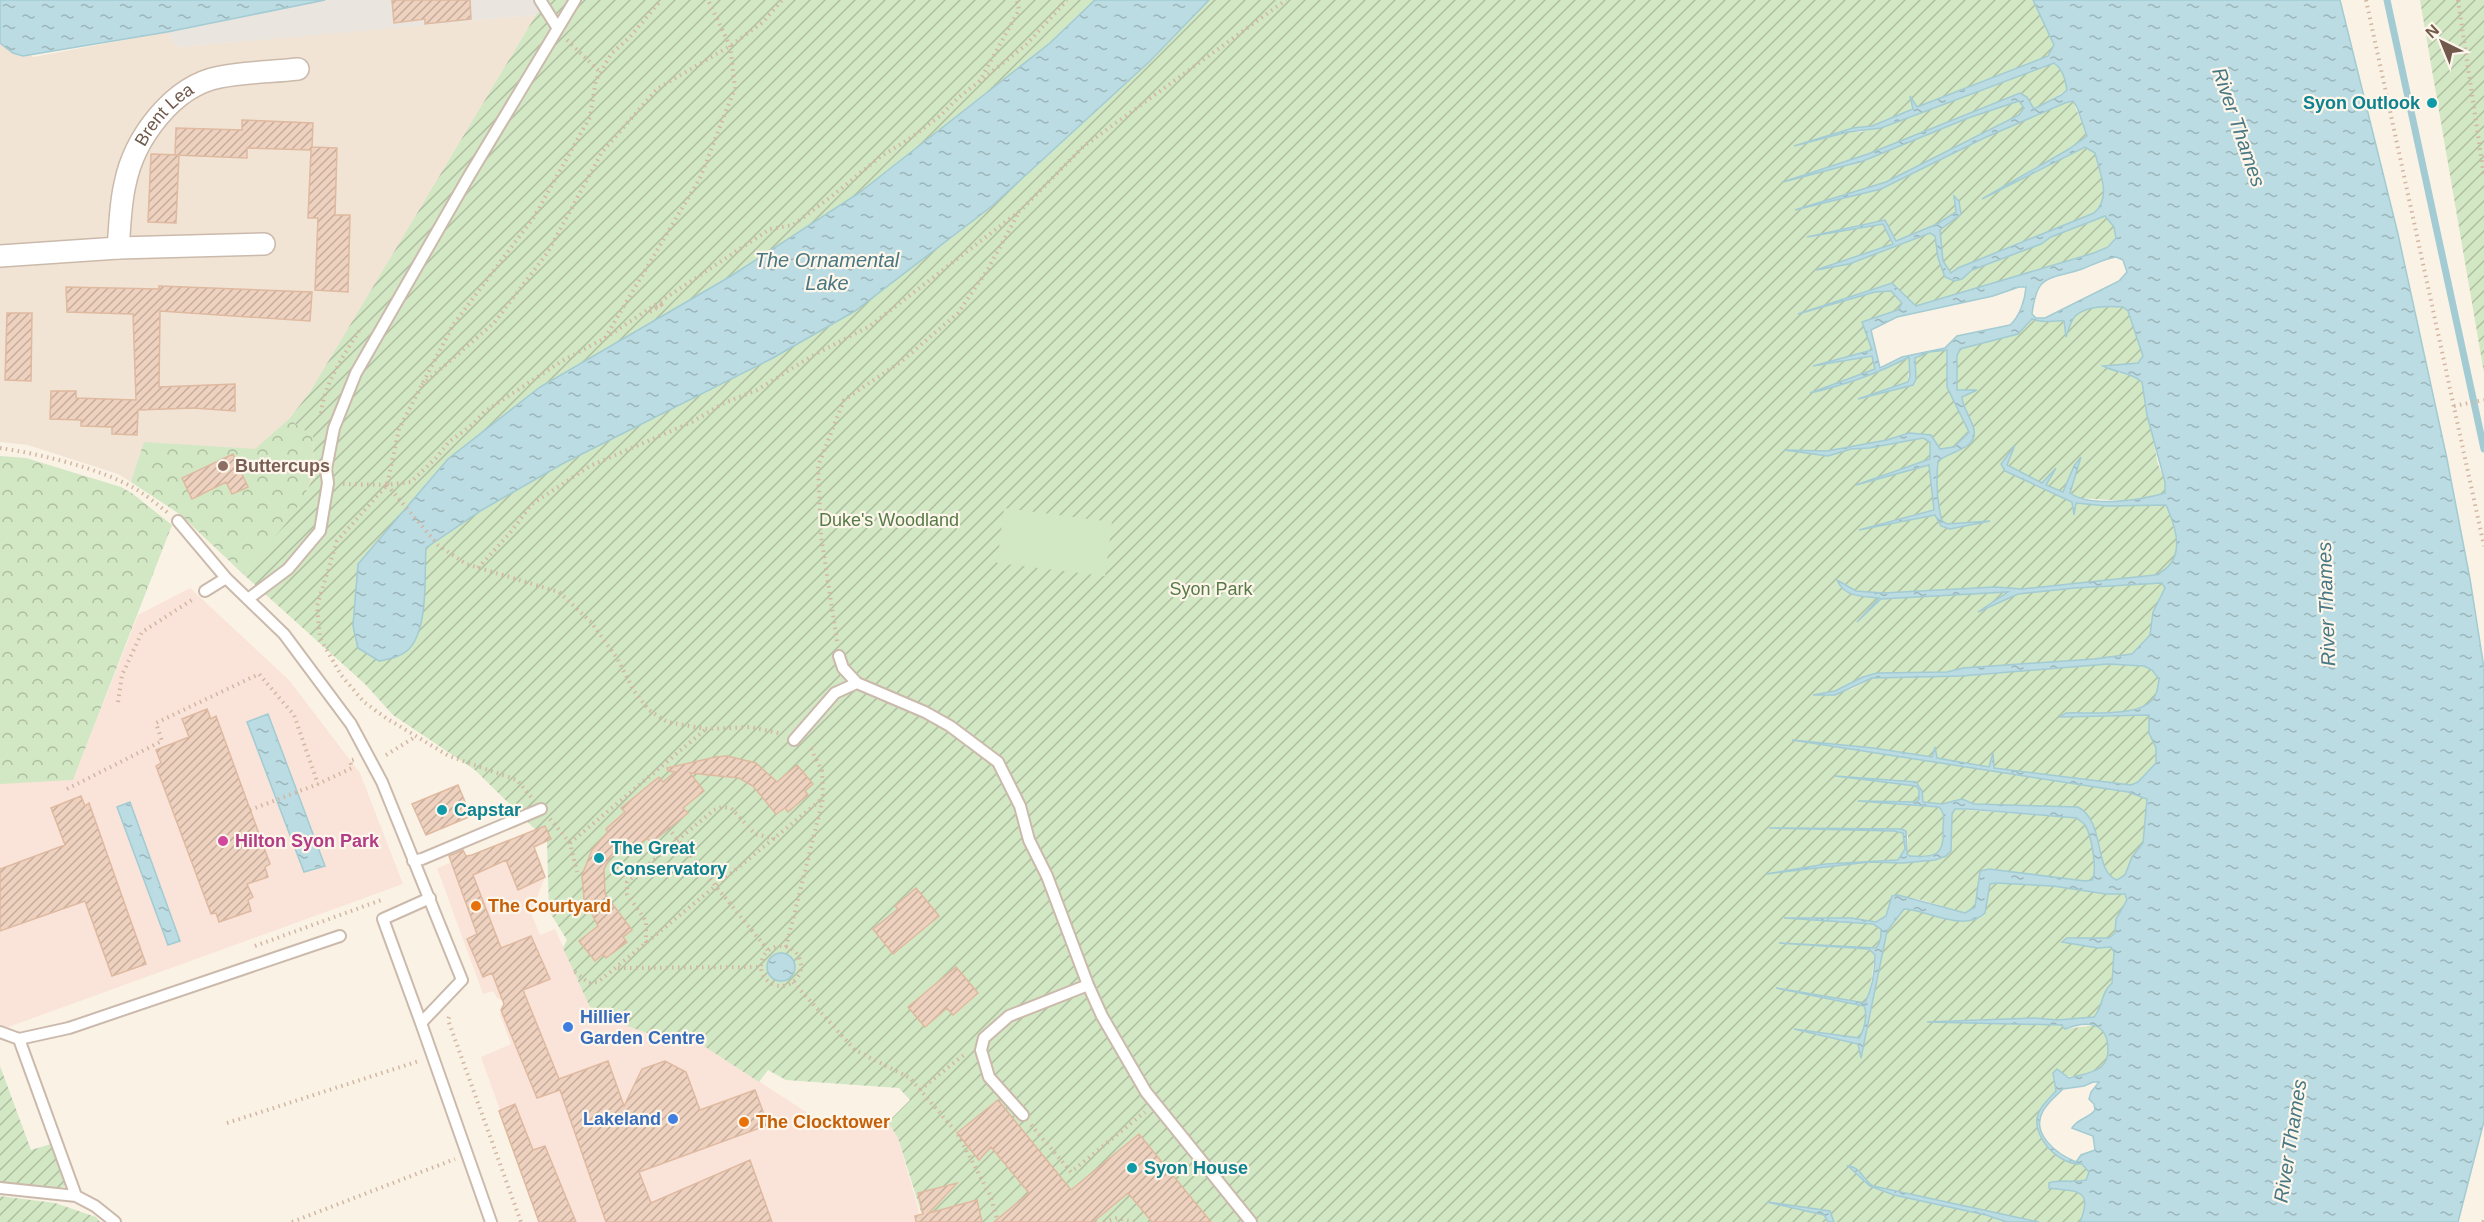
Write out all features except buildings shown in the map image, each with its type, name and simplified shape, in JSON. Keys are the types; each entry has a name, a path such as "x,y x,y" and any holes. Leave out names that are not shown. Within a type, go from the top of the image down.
{"street":[{"name":"Brent Lea","path":"118,248 125,183 141,141 163,110 189,90 218,77 298,69"},
{"path":"0,256 118,248 264,244"}],"lane":[{"path":"540,0 557,27"},
{"path":"248,599 288,569 320,531 328,483 326,469 334,428 356,373 377,333 575,0"},
{"path":"178,521 226,578 284,634 321,681 351,724 382,782 462,980 421,1023"},
{"path":"205,591 226,578"},
{"path":"839,656 843,668 858,683 950,726 998,762 1020,806 1029,840 1047,876 1102,1016 1146,1092 1251,1222"},
{"path":"794,740 835,693 858,683"},
{"path":"413,861 541,809"},
{"path":"430,898 383,919 491,1222"},
{"path":"0,1032 19,1039 80,1024 340,936"},
{"path":"1023,1115 989,1077 981,1050 984,1038 1009,1016 1088,985"},
{"path":"19,1039 76,1196"},
{"path":"0,1188 76,1196 95,1206 115,1222"}],"path":[{"path":"578,872 570,843 517,780 449,756 364,702 341,675 320,638 317,606 337,542 387,485 399,429 453,325 534,217 590,117 596,80 611,54 630,37 661,0"},
{"path":"605,338 700,178 735,88 730,46 708,0"},
{"path":"420,387 494,323 548,252 602,152 657,89 730,46 763,22 782,0"},
{"path":"977,84 1019,10 1017,0"},
{"path":"605,338 770,229 793,225 880,157 932,122 1026,45 1067,0"},
{"path":"478,568 510,533 532,504 590,466 693,422 722,404 757,390 812,356 870,326 1021,210 1084,146 1286,0"},
{"path":"2366,0 2483,544"},
{"path":"2458,0 2484,176"},
{"path":"557,27 600,73"},
{"path":"839,656 821,536 818,466 844,400 902,361 958,313 988,269 1021,210"},
{"path":"328,483 387,485 411,482 436,458 448,442 473,424 484,411 562,361 664,303 605,338"},
{"path":"2454,406 2482,400"},
{"path":"0,448 32,454 113,478 150,499"},
{"path":"387,485 438,545 466,564 560,592 591,622 617,658 634,691 649,710 668,722 706,729 751,727 785,735 812,749 822,771 823,799 786,947"},
{"path":"118,702 122,675 142,632 205,591"},
{"path":"67,789 162,741 156,723 259,674 294,715 318,784"},
{"path":"570,843 706,729"},
{"path":"386,755 416,736"},
{"path":"250,810 318,784 352,768 350,761 366,754"},
{"path":"575,972 589,983 598,982 823,799"},
{"path":"646,943 646,921 627,894 627,882 714,810 722,807 735,811 755,834 776,839"},
{"path":"668,828 768,950"},
{"path":"776,946 786,947 796,953 800,960 800,974 787,986 773,985 763,976 761,967 763,956 776,946"},
{"path":"617,968 761,967"},
{"path":"462,980 448,1020 521,1222"},
{"path":"793,982 855,1050 910,1078 957,1133 990,1195 998,1222"},
{"path":"920,1090 984,1038"},
{"path":"227,1123 431,1057"},
{"path":"1023,1115 1071,1172 1150,1108"},
{"path":"292,1222 466,1155"},
{"path":"1104,1222 1117,1218 1134,1222"}],"shaded area":[{"path":"325,0 548,0 536,15 177,47 167,32"},
{"path":"536,15 377,285 310,392 289,419 313,436 314,475 306,493 243,574 181,515 118,474 28,445 0,442 0,32 33,57 167,32 177,47"},
{"path":"190,588 289,680 360,773 403,884 0,1030 0,783 73,780 138,615"},
{"name":"Hillier Garden Centre","path":"523,835 532,841 545,877 531,913 540,935 555,929 593,1014 647,1033 687,1035 814,1117 888,1122 898,1138 922,1222 540,1222 481,1057 511,1044 500,1015 506,1002 497,998 493,991 483,994 437,868"}],"green space":[{"name":"Syon Park","path":"548,0 2033,0 2054,45 2048,56 1917,108 1911,98 1913,109 1872,126 1853,128 1812,142 1848,132 1862,132 2054,63 2063,75 2067,90 2034,109 2027,97 2020,93 1868,154 1797,177 1863,161 1968,118 2019,101 2024,108 2019,115 1886,182 1808,207 1881,189 1984,138 2073,101 2087,136 2004,187 2085,147 2095,153 2102,177 2104,193 2099,207 2094,213 1958,268 1951,273 1943,261 1940,230 1961,214 1954,197 1956,212 1937,224 1896,241 1885,220 1823,234 1884,224 1893,245 1823,268 1849,264 1930,233 1935,236 1938,258 1945,277 1962,279 1972,270 2106,216 2114,227 2116,238 2108,246 2094,253 1916,306 1892,283 1813,309 1875,292 1891,291 1902,303 1898,310 1862,322 1872,350 1822,365 1873,356 1875,369 1816,391 1864,378 1910,357 1908,382 1869,396 1913,385 1916,379 1915,358 1929,352 1947,349 1947,387 1969,432 1954,447 1939,449 1930,435 1909,433 1887,440 1827,451 1791,450 1828,456 1851,449 1869,448 1923,437 1930,442 1930,459 1870,481 1929,465 1934,510 1871,528 1936,515 1941,526 1983,522 1947,524 1942,521 1939,506 1938,461 1968,445 1973,440 1974,434 1974,428 1962,396 1974,391 1957,391 1957,356 1960,349 2018,334 2032,319 2044,322 2064,321 2066,336 2073,319 2084,310 2097,307 2123,307 2128,311 2143,355 2138,363 2125,365 2118,373 2131,373 2142,382 2158,464 2165,482 2165,493 2128,501 2077,498 2070,493 2081,458 2074,466 2063,492 2046,485 2053,471 2043,483 2007,465 2013,448 2005,457 2005,471 2072,502 2073,512 2076,503 2107,506 2166,505 2175,535 2175,554 2172,562 2155,575 2022,589 1995,587 1883,593 1856,591 1845,586 1846,592 1856,596 1880,598 1868,611 1881,599 2009,592 1983,610 2018,594 2162,583 2165,588 2153,612 2150,635 2132,654 2094,659 1964,668 1947,672 1877,673 1863,677 1835,691 1818,695 1852,689 1872,678 1961,676 2108,664 2144,666 2152,670 2159,679 2155,697 2144,706 2123,712 2066,713 2061,717 2150,715 2149,733 2156,748 2156,763 2138,782 2131,785 1994,768 1992,756 1990,767 1937,758 1935,749 1932,757 1873,748 1812,743 2128,792 2147,799 2143,843 2132,857 2125,875 2117,880 2107,872 2095,830 2078,807 1974,804 1962,799 1942,804 1923,802 1920,786 1853,778 1916,786 1919,790 1919,799 1916,802 1907,803 1939,807 1943,812 1943,838 1937,853 1926,856 1907,854 1908,836 1901,829 1783,828 1894,831 1903,833 1905,849 1899,860 1826,864 1782,872 1869,862 1903,863 1935,860 1946,856 1951,851 1952,814 1955,809 2076,818 2084,824 2093,852 2094,875 2092,880 1989,869 1980,871 1975,907 1965,913 1918,899 1892,896 1886,916 1876,922 1851,918 1807,919 1873,924 1882,929 1880,944 1876,948 1817,945 1869,949 1875,955 1869,996 1865,1003 1804,994 1864,1006 1865,1022 1859,1038 1806,1031 1859,1044 1859,1056 1867,1032 1887,931 1904,909 1965,921 1988,893 1990,884 1996,883 2053,886 2106,894 2126,894 2127,900 2116,919 2115,933 2109,938 2067,938 2063,942 2098,948 2111,947 2114,951 2112,983 2094,1017 2057,1020 2035,1018 1944,1021 2061,1025 2065,1029 2096,1025 2108,1036 2108,1056 2101,1067 2081,1076 2062,1074 2053,1078 2056,1091 2037,1117 2039,1134 2047,1146 2064,1159 2082,1164 2090,1173 2086,1180 2056,1181 2058,1190 2073,1191 2082,1196 2084,1206 2080,1222 2039,1222 1873,1186 1862,1177 1859,1170 1850,1167 1870,1186 1894,1195 1986,1215 2007,1222 1834,1222 1830,1211 1778,1204 1824,1215 1828,1222 971,1222 967,1202 922,1215 898,1138 888,1122 910,1100 899,1088 786,1080 768,1070 759,1082 687,1035 647,1033 593,1014 563,948 567,940 549,911 547,841 475,770 393,715 366,685 243,574 288,521 306,493 314,475 313,436 289,419 310,392 536,15"},
{"path":"2420,0 2484,0 2484,373"},
{"path":"289,419 313,436 310,480 297,510 243,574 181,515 131,482 144,442 255,449"},
{"path":"0,456 26,458 121,487 172,525 73,780 0,784"},
{"path":"1004,508 1112,522 1105,576 997,563"},
{"path":"0,1066 31,1150 51,1144 66,1186 56,1188 0,1182"},
{"path":"0,1196 55,1203 96,1217 100,1222 0,1222"}],"water":[{"path":"0,0 325,0 167,32 23,56 13,53 0,43"},
{"name":"The Ornamental Lake","path":"1095,0 1209,0 1150,61 992,206 855,311 771,359 562,464 482,510 426,548 423,615 420,628 409,649 395,657 379,661 358,648 353,626 358,564 448,459 540,387 731,276 859,193 1050,43"},
{"name":"River Thames","path":"2033,0 2340,0 2398,234 2447,459 2484,668 2484,1121 2458,1222 2080,1222 2085,1202 2083,1196 2073,1191 2049,1188 2049,1183 2086,1180 2089,1172 2082,1164 2066,1161 2050,1150 2040,1135 2037,1118 2042,1107 2056,1091 2053,1073 2057,1069 2069,1078 2090,1073 2103,1065 2108,1052 2104,1034 2100,1029 2088,1024 2065,1029 2061,1025 1927,1022 2035,1018 2057,1020 2094,1017 2112,983 2114,952 2111,947 2098,948 2062,942 2067,938 2109,938 2115,933 2116,919 2127,900 2125,894 2106,894 2053,886 1996,883 1990,884 1985,913 1976,919 1956,921 1904,909 1887,931 1861,1058 1858,1044 1794,1029 1859,1038 1865,1022 1864,1006 1776,988 1865,1003 1871,986 1875,955 1869,949 1779,943 1876,948 1881,937 1881,929 1873,924 1784,918 1851,918 1876,922 1886,916 1892,896 1898,895 1965,913 1975,907 1980,871 1989,869 2085,881 2092,880 2094,875 2093,852 2089,836 2085,825 2077,818 1968,809 1955,809 1952,814 1951,851 1946,856 1935,860 1903,863 1869,862 1766,874 1826,864 1898,860 1905,849 1903,833 1894,831 1769,828 1901,829 1906,831 1907,854 1910,856 1932,855 1940,849 1944,817 1939,807 1858,801 1916,802 1919,799 1919,790 1916,786 1835,776 1916,782 1922,791 1923,802 1942,804 1962,799 1974,804 2078,807 2093,823 2105,867 2117,880 2125,875 2132,857 2143,843 2147,799 2128,792 1792,740 1873,748 1932,757 1935,747 1937,758 1989,767 1993,753 1994,768 2131,785 2138,782 2156,763 2156,748 2149,733 2149,715 2060,717 2066,713 2123,712 2144,706 2155,697 2159,679 2152,670 2144,666 2108,664 1961,676 1872,678 1835,695 1813,695 1835,691 1863,677 1877,673 1947,672 1963,668 2094,659 2132,654 2150,635 2153,612 2165,588 2162,583 2018,594 1978,612 2008,592 1881,599 1857,622 1879,598 1849,593 1840,586 1837,580 1856,591 1883,593 1995,587 2022,589 2155,575 2165,569 2172,562 2177,544 2166,505 2107,506 2076,503 2074,515 2072,502 2005,471 2001,464 2015,445 2007,465 2042,483 2056,468 2046,485 2063,492 2074,466 2081,457 2070,493 2079,498 2116,501 2165,493 2165,482 2147,415 2142,382 2133,376 2103,366 2138,363 2143,356 2128,311 2123,307 2096,307 2077,314 2066,337 2064,321 2044,322 2032,319 2018,334 1960,349 1957,356 1957,390 1977,390 1962,397 1974,428 1974,434 1973,440 1968,445 1938,461 1939,506 1942,521 1947,524 1990,521 1950,529 1941,526 1935,515 1859,530 1934,510 1929,465 1856,485 1930,459 1930,442 1923,438 1851,449 1828,456 1784,450 1827,451 1887,440 1909,433 1931,435 1940,449 1954,447 1969,432 1947,387 1947,350 1929,352 1915,358 1916,379 1913,385 1858,399 1908,382 1909,357 1861,378 1810,393 1875,369 1872,356 1813,366 1872,350 1862,322 1898,310 1902,303 1891,291 1875,292 1798,314 1892,283 1916,306 2094,253 2108,247 2116,238 2114,227 2105,216 2051,237 2041,244 1972,270 1962,279 1954,281 1945,277 1938,258 1935,236 1930,233 1849,264 1816,270 1893,244 1883,224 1807,237 1885,220 1896,241 1937,224 1956,212 1954,196 1959,201 1961,214 1940,230 1943,261 1951,273 1958,268 2094,213 2104,193 2102,177 2095,153 2085,147 1982,199 2069,149 2087,136 2073,101 1984,138 1881,189 1795,210 1886,182 2019,115 2024,108 2019,101 1968,118 1863,161 1783,182 1868,154 2020,93 2027,97 2034,109 2067,90 2060,68 2054,63 1881,128 1848,132 1794,146 1853,128 1872,126 1913,109 1910,96 1917,107 2048,56 2054,45","holes":["2116,257 2123,260 2127,272 2119,281 2045,318 2036,318 2032,314 2037,292 2045,281","2019,287 2026,287 2021,308 2010,325 1957,336 1945,348 1902,357 1880,368 1871,330 1897,317 1993,296","2099,1082 2091,1092 2089,1099 2094,1104 2095,1110 2072,1128 2093,1136 2095,1150 2081,1155 2076,1162 2061,1154 2048,1142 2040,1128 2040,1119 2047,1105 2063,1089"]},
{"path":"268,714 325,866 304,872 247,722"},
{"path":"130,802 180,941 168,945 117,807"},
{"path":"781,953 791,957 795,967 791,977 781,981 771,977 767,967 771,957"},
{"path":"1848,1166 1859,1171 1873,1186 2039,1222 2007,1222 1986,1215 1894,1195 1870,1186"},
{"path":"1767,1202 1830,1211 1834,1222 1828,1222 1824,1215"}],"waterway":[{"path":"2387,0 2484,449"}],"place":[{"name":"Syon Outlook","path":"2432,103"},
{"name":"Buttercups","path":"223,466"},
{"name":"Capstar","path":"442,810"},
{"name":"Hilton Syon Park","path":"223,841"},
{"name":"The Great Conservatory","path":"599,858"},
{"name":"The Courtyard","path":"476,906"},
{"name":"Hillier Garden Centre","path":"568,1027"},
{"name":"Lakeland","path":"673,1119"},
{"name":"The Clocktower","path":"744,1122"},
{"name":"Syon House","path":"1132,1168"}],"park label":[{"name":"Duke's Woodland","path":"889,520"}]}
